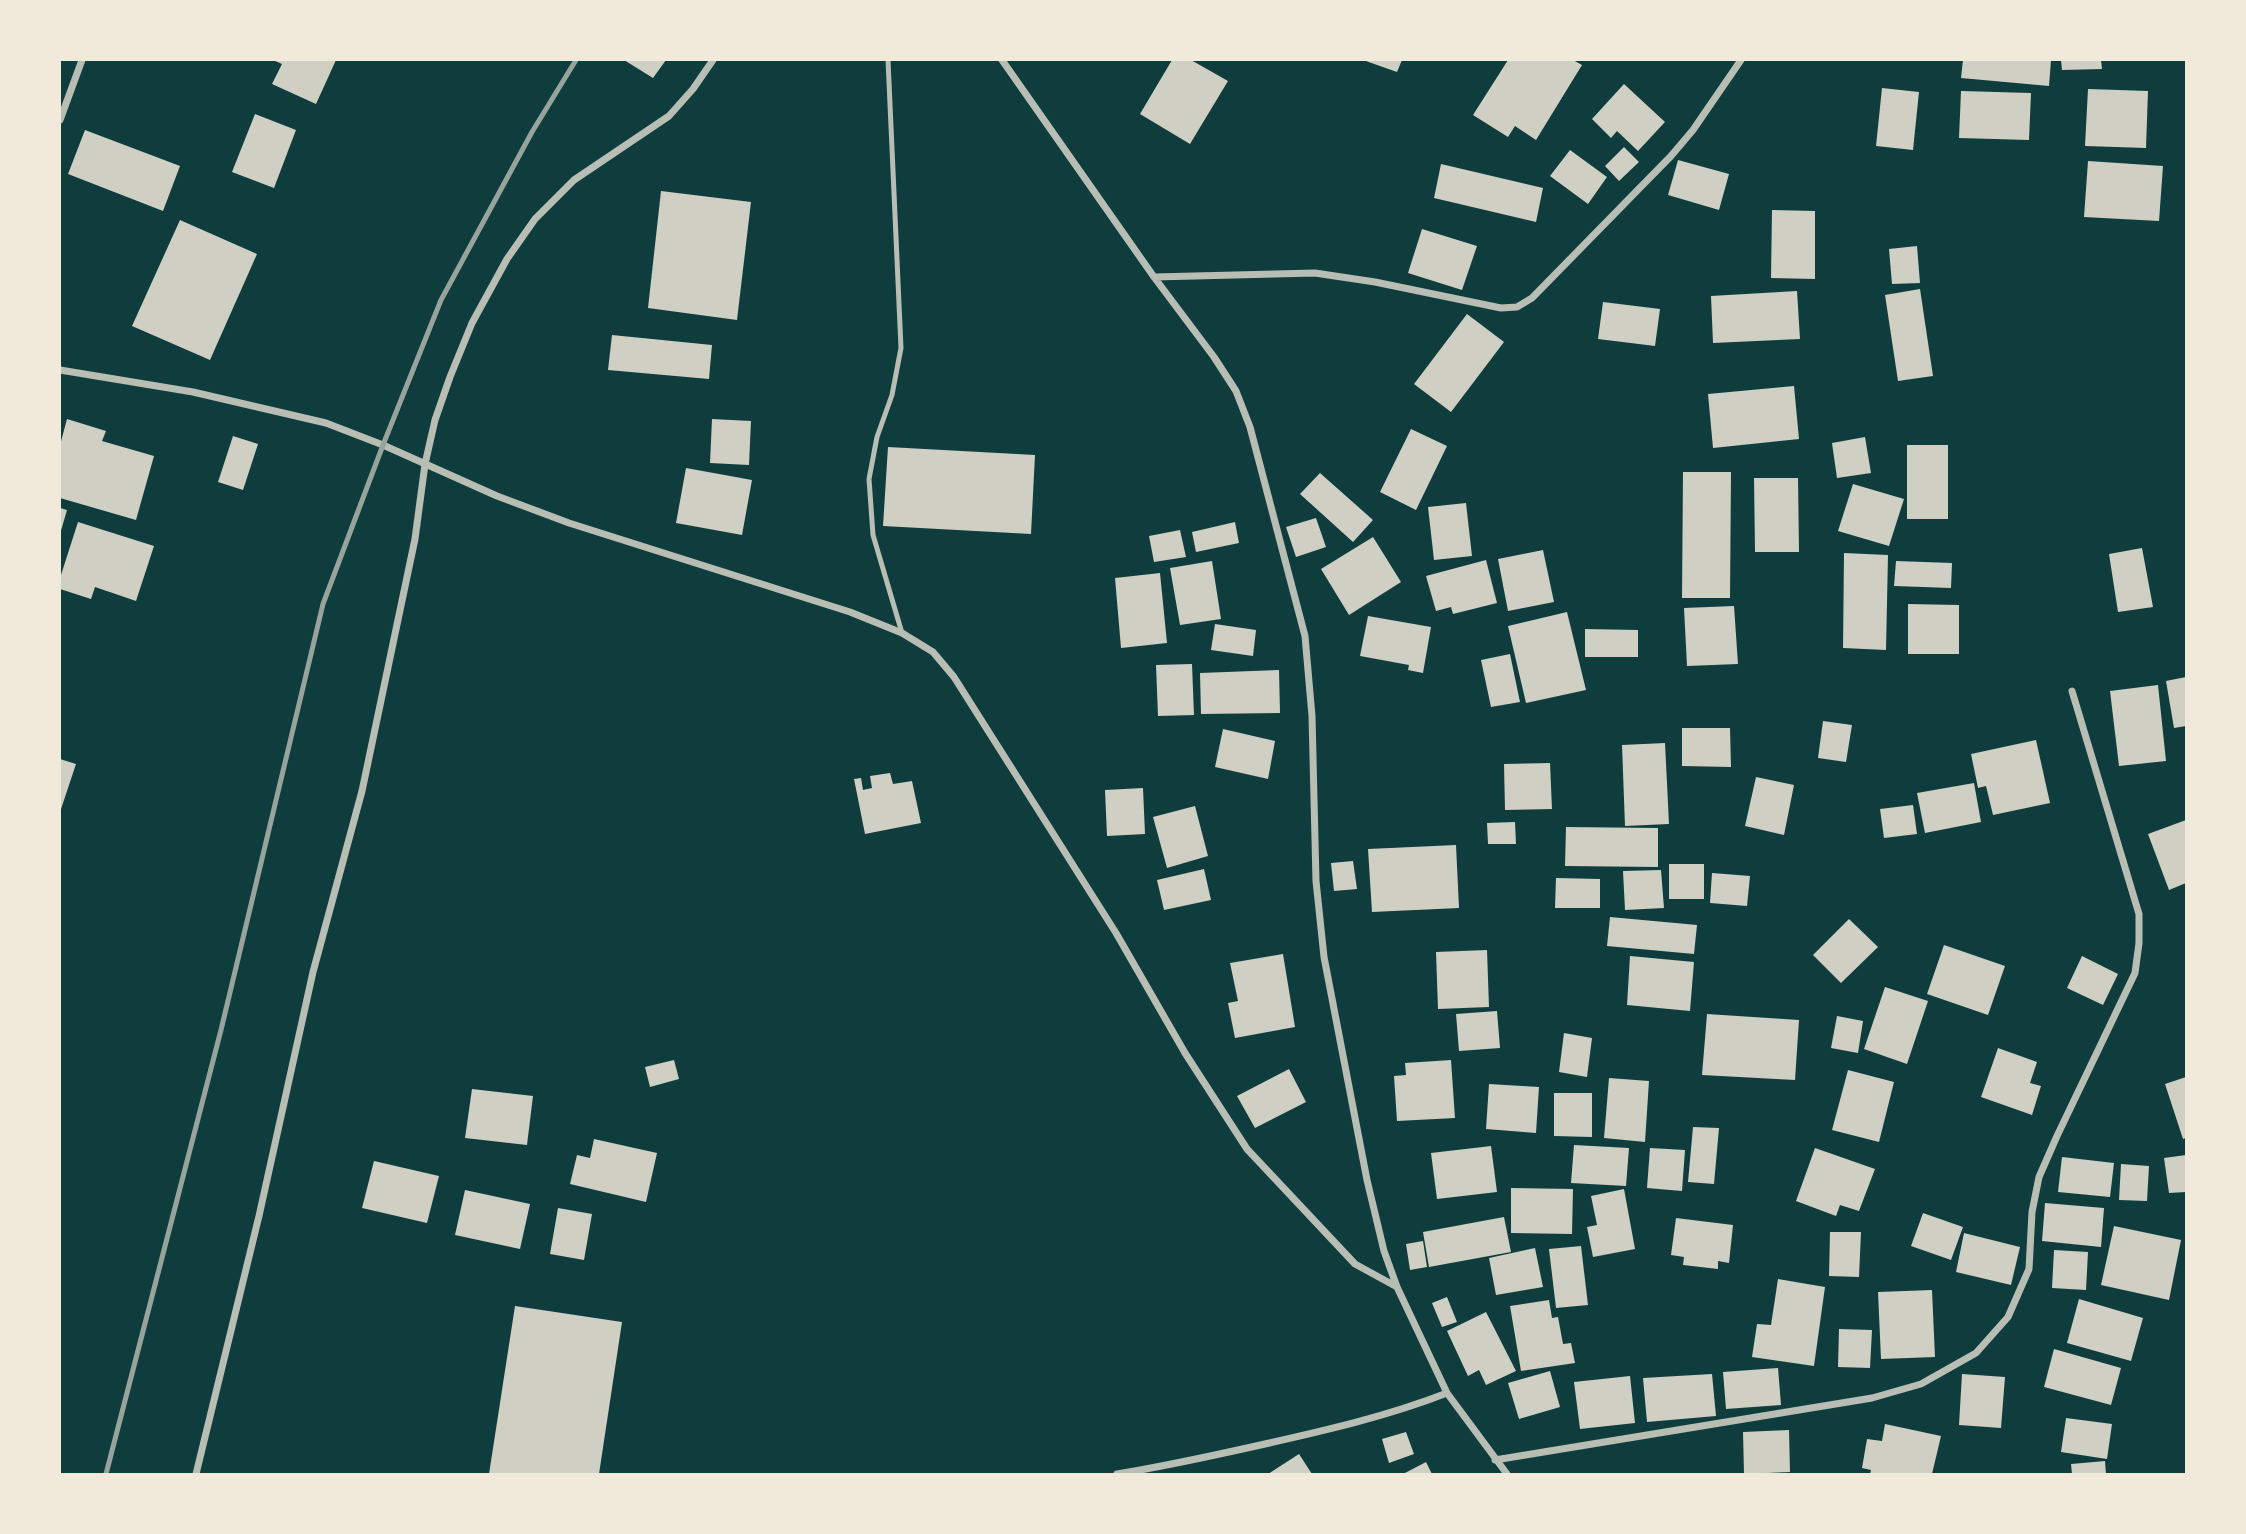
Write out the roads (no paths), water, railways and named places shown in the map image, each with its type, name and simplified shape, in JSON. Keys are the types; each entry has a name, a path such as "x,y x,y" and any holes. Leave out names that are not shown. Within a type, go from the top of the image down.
{"street":[{"path":"60,120 82,60"},
{"path":"196,1475 260,1216 313,972 362,791 415,539 425,464 435,420 472,323 507,259 535,219 574,180 669,116 693,89 713,60"},
{"path":"1002,60 1236,391 1261,463 1305,636 1312,716 1316,881 1324,957 1367,1180 1384,1251 1397,1287 1447,1393 1507,1475"},
{"path":"1154,277 1315,273 1375,282 1501,308 1517,307 1532,298 1671,156 1693,130 1741,60"},
{"path":"60,370 193,392 326,422 497,496 569,523 850,612 902,633 933,652 954,677 1116,933 1185,1053 1247,1149 1354,1264 1397,1287"},
{"path":"1495,1460 1872,1398 1921,1384 1976,1353 2008,1317 2029,1269 2032,1212 2039,1177 2135,973 2139,943 2139,914 2073,691"},
{"path":"1117,1475 1353,1424 1409,1408 1447,1393"}],"lane":[{"path":"888,60 901,348 892,394 877,437 869,479 873,535 902,633"}],"railway":[{"path":"106,1474 221,1030 323,604 441,300 532,132 576,60"}]}
